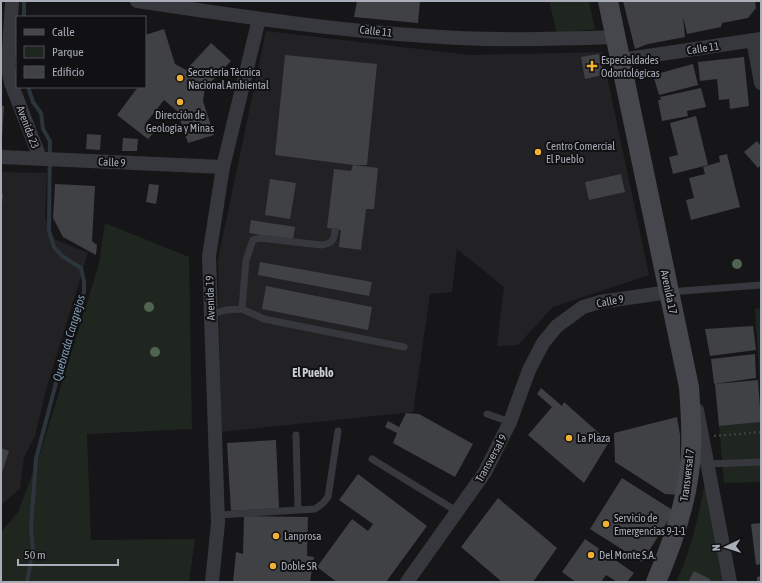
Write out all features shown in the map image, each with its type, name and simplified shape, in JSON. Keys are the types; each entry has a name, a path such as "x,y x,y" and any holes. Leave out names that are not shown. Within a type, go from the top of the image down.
{"main road":[{"name":"Avenida 17","path":"608,1 617,37 689,387"},
{"name":"Transversal 7","path":"656,582 671,548 684,504 690,472 692,433 689,387"}],"street":[{"name":"Avenida 23","path":"12,1 8,67 11,83 42,158"},
{"name":"Calle 11","path":"136,1 259,19 425,36 542,40 617,37"},
{"name":"Avenida 19","path":"212,582 218,515 209,256 223,168 259,19"},
{"name":"Calle 11","path":"621,60 757,40"},
{"path":"757,40 761,83"},
{"name":"Calle 9","path":"1,157 223,168"},
{"name":"Calle 9","path":"557,326 583,307 600,302 669,292"},
{"name":"Transversal 9","path":"407,582 485,472 510,422 539,350 557,326"},
{"name":"Avenida 17","path":"689,387 699,414 707,464 730,582"}],"lane":[{"path":"242,309 246,260 253,240 260,238 321,245 328,244 334,239 335,231"},
{"path":"669,292 761,286"},
{"path":"210,315 226,310 242,309 264,319 404,347"},
{"path":"487,414 510,422"},
{"path":"218,515 315,509 323,503 328,496 338,431"},
{"path":"296,435 298,510"},
{"path":"372,459 458,512"},
{"path":"707,464 761,462"}],"path":[{"path":"702,436 761,432"}],"shaded area":[{"path":"266,31 470,55 602,52 649,275 553,307 518,345 497,346 504,287 457,249 452,292 430,294 413,412 221,432 218,259"},
{"path":"1,172 47,173 45,218 54,239 88,253 46,390 35,436 24,457 20,489 2,504"}],"green space":[{"path":"549,1 589,1 595,29 557,33"},
{"path":"105,223 189,257 192,429 87,434 91,540 195,539 189,582 1,582 1,532 18,512 39,457 99,264"},
{"path":"761,308 761,402 755,309"},
{"path":"761,422 761,482 724,483 719,426"},
{"path":"706,477 724,582 711,582 710,579 694,571 688,582 676,582 691,544"}],"building":[{"path":"357,1 420,1 418,23 354,17"},
{"path":"623,1 755,1 756,8 748,18 722,23 721,27 687,34 683,16 685,37 648,44 635,49"},
{"name":"Secretería Técnica Nacional Ambiental","path":"164,29 175,64 186,70 211,43 231,61 205,88 203,101 214,135 188,143 177,111 164,100 145,124 154,132 148,139 117,115 137,88 146,88 146,35"},
{"name":"Especialdades Odontológicas","path":"599,54 603,75 585,79 581,57"},
{"path":"285,55 377,64 367,165 353,165 275,155"},
{"path":"744,57 749,106 730,109 729,99 719,100 717,79 700,81 698,62"},
{"path":"693,64 698,85 659,95 653,75"},
{"path":"701,88 706,107 687,111 688,116 662,121 658,100 661,100 660,97"},
{"path":"1,106 4,106 2,138 1,138"},
{"path":"696,116 708,165 673,174 669,157 678,155 670,123"},
{"path":"87,134 101,135 100,150 86,149"},
{"path":"123,138 138,139 137,151 122,151"},
{"path":"757,141 761,146 761,165 758,168 744,152"},
{"path":"727,154 740,207 691,220 686,200 694,198 689,178 705,174 703,167 720,162 719,156"},
{"path":"353,165 378,168 374,209 366,209 361,250 339,247 341,230 327,228 334,169 351,171"},
{"path":"621,174 625,192 589,200 585,182"},
{"path":"270,179 296,183 290,219 265,215"},
{"path":"55,184 95,186 92,241 97,245 96,255 63,237 53,218"},
{"path":"149,184 159,185 156,204 146,202"},
{"path":"1,194 3,194 2,205 1,205"},
{"path":"251,220 295,227 293,240 249,233"},
{"path":"260,262 372,282 369,296 258,275"},
{"path":"266,286 372,307 368,330 262,309"},
{"path":"753,326 756,350 710,356 705,329"},
{"path":"755,354 756,378 714,384 711,359"},
{"path":"758,380 761,422 719,426 715,384"},
{"name":"La Plaza","path":"541,388 562,406 564,402 609,442 584,483 528,435 552,407 537,394"},
{"path":"406,413 419,414 473,444 455,477 393,443 397,433 385,427 388,421 399,427"},
{"path":"677,417 680,435 680,495 665,494 615,462 614,433"},
{"path":"276,440 279,508 231,511 227,443"},
{"path":"1,448 9,451 1,476"},
{"path":"358,474 427,526 386,582 337,582 317,567 352,519 368,531 373,524 339,500"},
{"path":"622,478 674,511 642,562 590,529"},
{"path":"498,498 557,548 533,582 502,582 461,547"},
{"path":"244,516 308,517 307,556 314,557 310,582 233,582 236,552 243,554"},
{"path":"761,523 761,564 756,565 751,524"},
{"name":"Del Monte S.A.","path":"585,539 634,573 627,582 617,582 606,575 601,582 576,582 562,572"},
{"path":"694,571 710,579 711,582 688,582"},
{"path":"761,576 761,582 757,582 757,577"}],"waterway":[{"name":"Quebrada Cangrejos","path":"24,1 24,16"},
{"name":"Quebrada Cangrejos","path":"27,582 33,550 31,527 36,459 72,322 84,292 84,281 81,268 62,256 54,247 49,231 50,141 43,129 41,113 33,102 28,88"}],"place":[{"name":"Especialdades Odontológicas","path":"592,66"},
{"name":"Secretería Técnica Nacional Ambiental","path":"180,78"},
{"name":"Dirección de Geología y Minas","path":"180,102"},
{"name":"Centro Comercial El Pueblo","path":"538,152"},
{"name":"La Plaza","path":"569,438"},
{"name":"Servicio de Emergencias 9-1-1","path":"606,524"},
{"name":"Lanprosa","path":"276,536"},
{"name":"Del Monte S.A.","path":"591,555"},
{"name":"Doble SR","path":"273,566"}],"district":[{"name":"El Pueblo","path":"313,373"}]}
